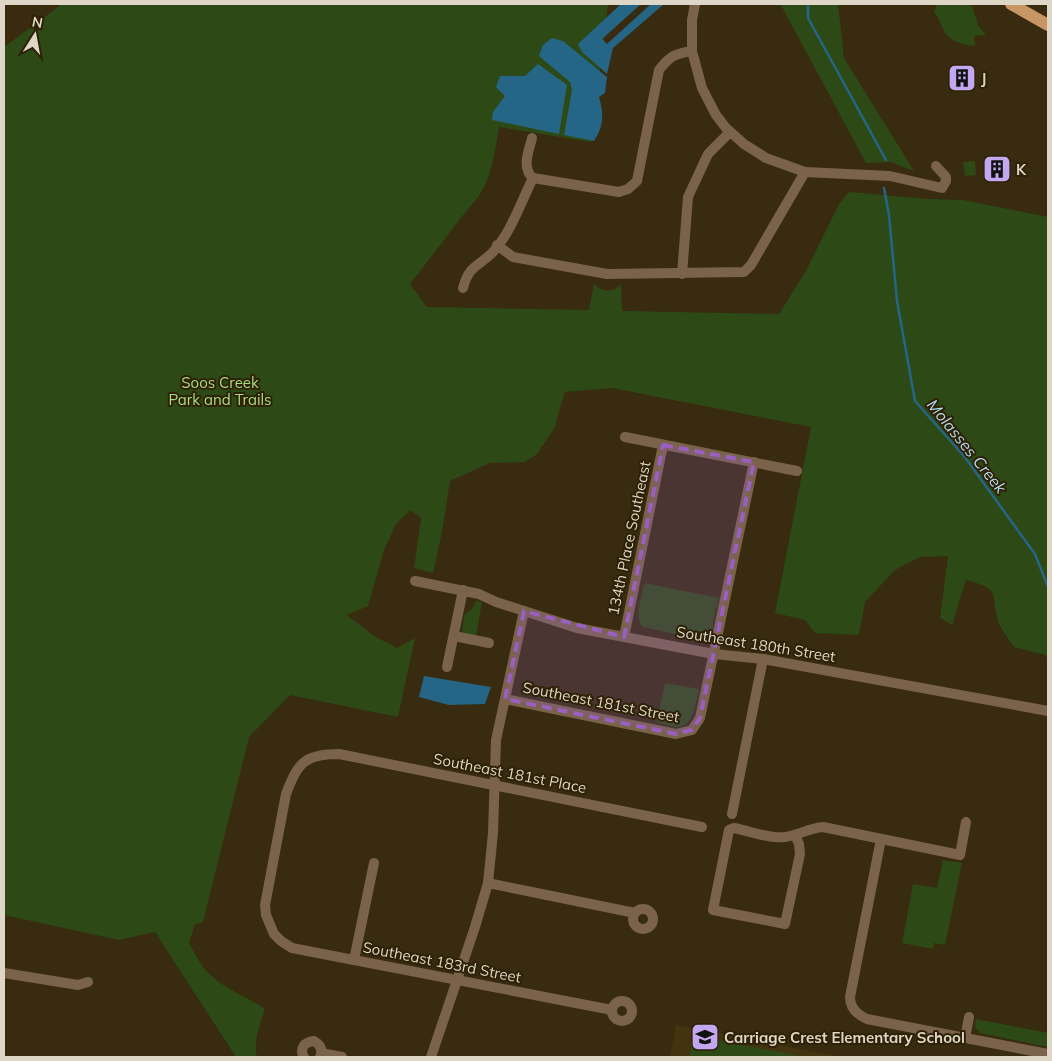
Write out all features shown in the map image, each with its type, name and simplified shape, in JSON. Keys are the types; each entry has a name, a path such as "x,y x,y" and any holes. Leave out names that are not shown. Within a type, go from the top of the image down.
{"main road":[{"path":"1011,4 1048,25"}],"street":[{"path":"695,4 692,20 692,51 702,88 716,115 730,132 744,144 766,158 805,172 890,176 942,188 946,182 946,176 936,166"},
{"path":"532,138 526,164 532,178 619,192 628,189 636,181 659,70 668,59 677,53 692,51"},
{"path":"682,274 688,197 708,154 730,132"},
{"path":"497,245 513,257 607,274 744,272 751,264 805,172"},
{"path":"463,288 470,270 492,253 506,232 532,178"},
{"path":"625,437 797,471"},
{"name":"134th Place Southeast","path":"624,636 664,445"},
{"path":"714,654 754,462"},
{"name":"Southeast 180th Street","path":"415,581 479,594 496,602 577,628 714,654 763,659 1048,710"},
{"path":"447,667 463,590"},
{"path":"431,1057 488,883 493,833 496,740 524,611"},
{"path":"454,636 489,643"},
{"name":"Southeast 181st Street","path":"504,699 676,734 692,730 700,718 714,654"},
{"path":"732,814 763,659"},
{"name":"Southeast 181st Place","path":"272,931 266,915 265,905 286,794 301,764 311,758 326,754 339,754 702,827"},
{"path":"795,835 800,844 800,854 785,924 713,910 729,830 734,828 779,837 795,835 811,828 823,827 960,855 966,822"},
{"path":"881,839 850,998 850,1004 853,1008 860,1016 867,1019 1048,1054"},
{"path":"354,960 374,863"},
{"path":"488,883 635,913"},
{"name":"Southeast 183rd Street","path":"272,931 282,942 292,948 612,1010"},
{"path":"4,973 78,985 88,982"},
{"path":"965,1038 969,1018"},
{"path":"304,1057 302,1053 303,1046 310,1042 320,1046 321,1055 342,1057"}],"highlighted area":[{"path":"663,445 754,462 700,718 692,730 676,734 505,699 524,611 624,637"}],"shaded area":[{"name":"Carriage Crest Elementary School","path":"676,1025 841,1057 670,1057"}],"green space":[{"name":"Soos Creek Park and Trails","path":"62,4 608,4 591,142 499,127 492,162 484,188 410,284 427,307 589,310 594,284 608,291 621,284 622,311 779,314 807,269 839,204 849,192 963,200 1048,217 1048,659 1046,655 1014,647 999,623 993,594 986,587 966,580 952,625 940,618 948,556 920,557 895,570 865,602 859,635 815,633 805,620 775,613 811,427 612,388 565,392 554,429 537,454 525,462 490,463 450,481 433,573 414,568 421,518 410,510 396,524 384,550 368,606 347,615 374,636 397,648 415,638 398,717 290,695 249,737 203,922 195,924 189,943 209,974 265,1009 256,1039 257,1057 236,1057 155,932 119,940 4,915 4,47"},
{"path":"782,4 838,4 844,58 914,171 890,162 866,163"},
{"path":"937,4 966,4 972,6 979,27 986,35 974,36 975,46 955,41 946,34 934,12"},
{"path":"975,161 976,175 965,176 963,162"},
{"path":"644,583 719,598 713,621 713,630 706,638 700,640 643,627 640,623 638,612"},
{"path":"476,601 482,602 476,636 462,633 464,615 472,609"},
{"path":"665,683 699,689 693,713 687,723 682,726 676,727 657,722"},
{"path":"943,860 962,863 945,945 934,943 933,949 902,943 913,884 937,888"},
{"path":"976,1019 1048,1033 1048,1047 980,1033 975,1027"},
{"path":"691,1035 805,1057 690,1057"}],"water":[{"path":"621,4 641,4 602,39 607,44 651,4 664,4 613,48 607,74 582,52 578,44"},
{"path":"552,38 563,41 607,77 605,93 599,97 602,109 601,125 594,141 564,135 572,90 570,82 539,56 543,45"},
{"path":"538,64 567,85 559,134 492,120 493,112 505,96 496,87 500,76 525,76"},
{"path":"424,676 491,687 485,704 449,705 419,697"}],"waterway":[{"name":"Molasses Creek","path":"808,4 808,18 886,160"},
{"name":"Molasses Creek","path":"884,188 889,215 897,301 915,401 964,456 1035,554 1048,587"}],"place":[{"name":"J","path":"962,78"},
{"name":"K","path":"997,169"},
{"name":"Carriage Crest Elementary School","path":"705,1037"}]}
